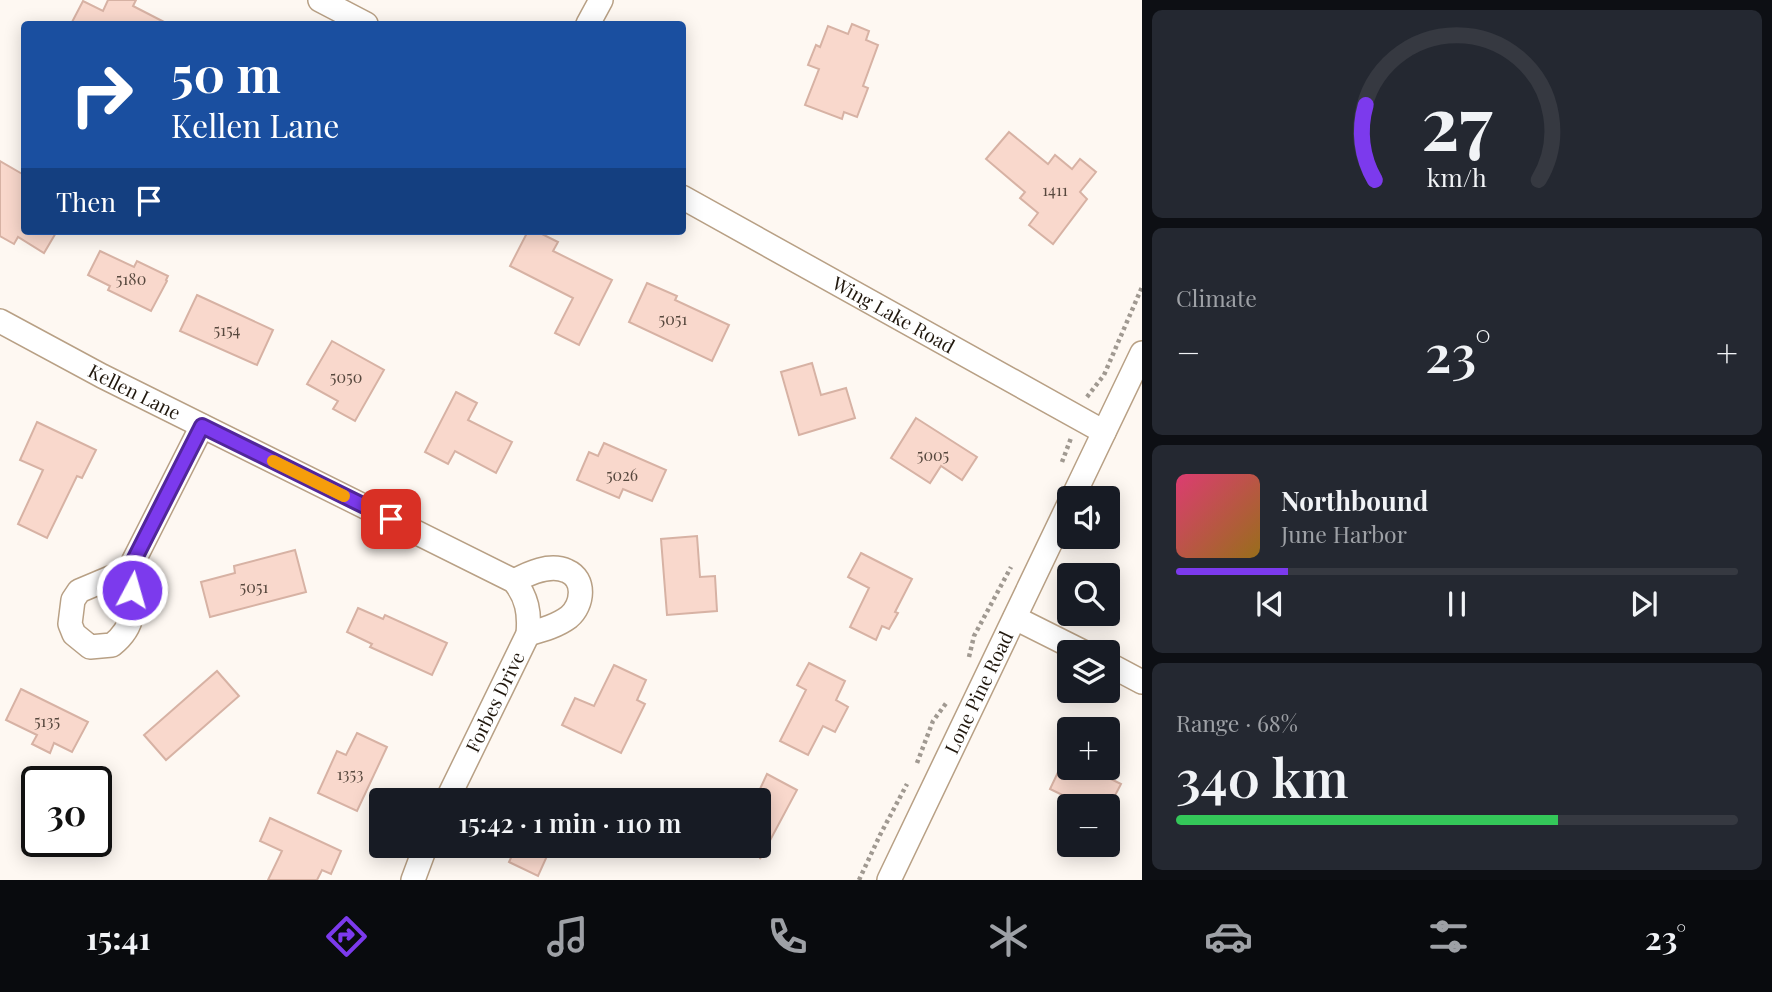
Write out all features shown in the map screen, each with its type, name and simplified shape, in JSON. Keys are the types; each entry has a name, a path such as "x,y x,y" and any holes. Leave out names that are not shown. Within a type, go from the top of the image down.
{"street":[{"path":"320,0 360,21"},
{"path":"589,21 601,0"},
{"name":"Wing Lake Road","path":"686,199 1104,432"},
{"name":"Kellen Lane","path":"0,321 202,426 514,581"},
{"path":"1078,486 1142,353"},
{"path":"129,570 202,426"},
{"name":"Lone Pine Road","path":"889,880 1057,529"},
{"path":"514,581 527,573 558,569 569,571 577,579 581,591 577,607 569,617 528,634"},
{"name":"Forbes Drive","path":"453,788 528,634 530,618 526,601 514,581"},
{"path":"1015,618 1058,640"},
{"path":"1120,670 1142,682"},
{"path":"413,880 421,858"}],"path":[{"path":"1085,400 1104,375 1142,287"},
{"path":"1059,471 1071,437"},
{"path":"968,664 974,636 1014,561"},
{"path":"859,880 913,773 933,721 949,700"}],"building":[{"path":"108,0 136,0 133,6 162,21 73,21 83,1 103,11"},
{"path":"852,24 869,31 866,40 878,45 863,86 868,88 857,117 844,112 842,119 805,105 819,69 808,65 816,45 820,47 828,26 848,34"},
{"path":"1009,132 1048,164 1055,155 1072,169 1080,159 1096,172 1080,192 1087,199 1053,244 1029,225 1038,213 1020,198 1025,192 986,159"},
{"path":"0,161 21,173 21,235 55,235 44,253 18,237 14,244 0,236"},
{"path":"526,235 544,235 558,242 553,251 612,280 579,345 555,333 573,298 510,266"},
{"path":"100,251 134,267 137,261 168,276 151,311 108,290 110,286 88,275"},
{"path":"647,283 677,296 675,300 729,325 712,361 629,322"},
{"path":"197,295 273,330 257,365 180,331"},
{"path":"332,341 384,370 355,421 333,409 338,401 307,384"},
{"path":"812,363 821,395 846,388 855,418 799,435 781,372"},
{"path":"456,392 477,403 468,420 512,442 496,473 455,451 448,464 425,452"},
{"path":"916,418 977,457 962,480 941,466 930,483 891,458"},
{"path":"37,422 96,450 82,478 77,476 47,538 18,524 43,470 20,460"},
{"path":"604,443 666,470 652,501 623,489 619,498 577,480 589,452 598,456"},
{"path":"697,536 700,577 715,576 717,611 667,615 661,539"},
{"path":"295,550 306,592 210,617 201,582 235,573 234,566"},
{"path":"861,553 912,579 889,629 882,626 876,640 850,627 869,588 848,577"},
{"path":"358,608 383,619 385,615 447,643 432,675 370,647 372,644 347,632"},
{"path":"809,663 845,681 836,700 848,707 835,732 823,726 808,755 780,741 806,690 797,685"},
{"path":"614,665 646,680 637,700 645,704 621,753 562,725 575,698 594,706"},
{"path":"217,671 239,696 166,760 144,735"},
{"path":"21,689 88,722 72,752 54,743 50,753 32,744 37,735 6,720"},
{"path":"357,733 387,747 357,811 318,793 337,751 346,755"},
{"path":"767,774 797,790 771,838 771,788 760,788"},
{"path":"1057,774 1057,780 1113,780 1121,784 1116,794 1060,794 1050,789"},
{"path":"270,818 341,851 331,874 322,870 317,880 268,880 282,851 260,841"},
{"path":"511,858 546,858 538,876 509,862"}],"slow traffic":[{"path":"273,461 344,496"}],"route":[{"path":"132,590 129,570 202,426 391,519"}]}
